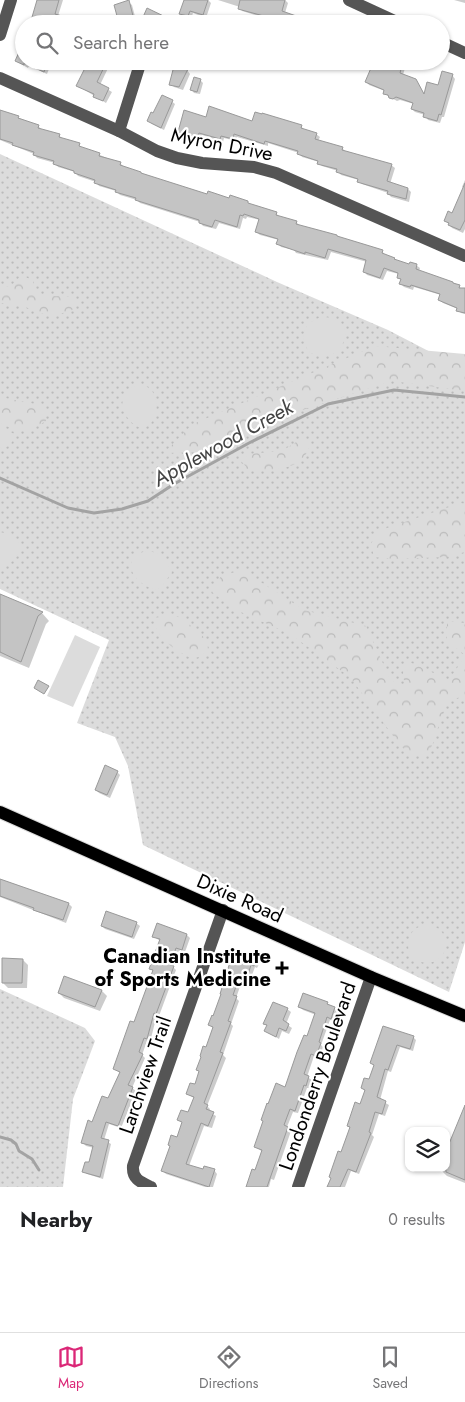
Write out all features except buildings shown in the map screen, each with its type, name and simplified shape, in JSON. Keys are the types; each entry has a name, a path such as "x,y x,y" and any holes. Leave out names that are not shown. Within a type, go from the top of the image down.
{"main road":[{"name":"Dixie Road","path":"0,812 371,977 465,1016"}],"street":[{"path":"0,35 11,0"},
{"path":"349,0 382,15"},
{"path":"450,46 465,53"},
{"path":"119,131 138,70"},
{"name":"Myron Drive","path":"0,78 119,131 157,151 177,158 202,163 254,167 276,173 465,256"},
{"name":"Larchview Trail","path":"151,1187 137,1180 133,1166 223,910"},
{"name":"Londonderry Boulevard","path":"298,1187 371,977"}],"green space":[{"path":"0,154 277,282 388,330 465,370 465,942 449,992 143,845 128,766 115,737 77,723 109,640 0,589"},
{"path":"24,276 33,281 34,290 41,296 66,296 74,299 76,307 69,312 50,315 39,313 21,305 0,303 0,287 11,286"},
{"path":"322,317 336,320 343,326 345,334 343,343 337,351 329,356 319,356 308,351 305,345 304,334 307,325"},
{"path":"375,346 465,354 465,391 392,381 290,414 212,452 164,453 193,424"},
{"path":"136,385 147,387 154,394 157,404 156,414 145,427 137,426 127,417 123,408 122,403 125,395"},
{"path":"0,397 45,406 46,421 28,430 13,429 0,423"},
{"path":"0,426 14,434 11,443 3,449 0,447"},
{"path":"301,439 306,439 310,444 307,453 294,465 285,468 257,470 248,469 241,461 249,454 282,451"},
{"path":"461,503 465,504 465,552 446,557 393,559 374,557 371,544 378,531"},
{"path":"0,532 13,535 19,545 19,550 11,562 0,565"},
{"path":"146,551 159,555 172,572 157,590 149,588 142,583 132,572 132,560 137,555"},
{"path":"242,570 304,610 366,626 390,679 405,689 403,673 405,660 449,680 465,656 465,696 446,701 434,741 427,756 411,756 399,744 350,677 290,634 234,609 212,592 221,576"},
{"path":"171,615 182,618 207,640 208,650 201,656 193,659 168,643 158,631 154,618"},
{"path":"447,621 465,623 465,655 447,641"},
{"path":"75,635 100,647 73,707 47,696"},
{"path":"427,925 441,930 446,944 441,958 427,963 413,958 408,944 413,930"},
{"path":"0,989 85,1028 95,1041 73,1099 63,1187 0,1187"}],"waterway":[{"name":"Applewood Creek","path":"0,478 68,508 94,513 122,509 148,501 174,484 249,443 328,404 394,390 465,397"},
{"path":"0,1137 11,1140 16,1144 19,1151 32,1159 39,1170"}],"place":[{"name":"Canadian Institute of Sports Medicine","path":"282,968"}]}
